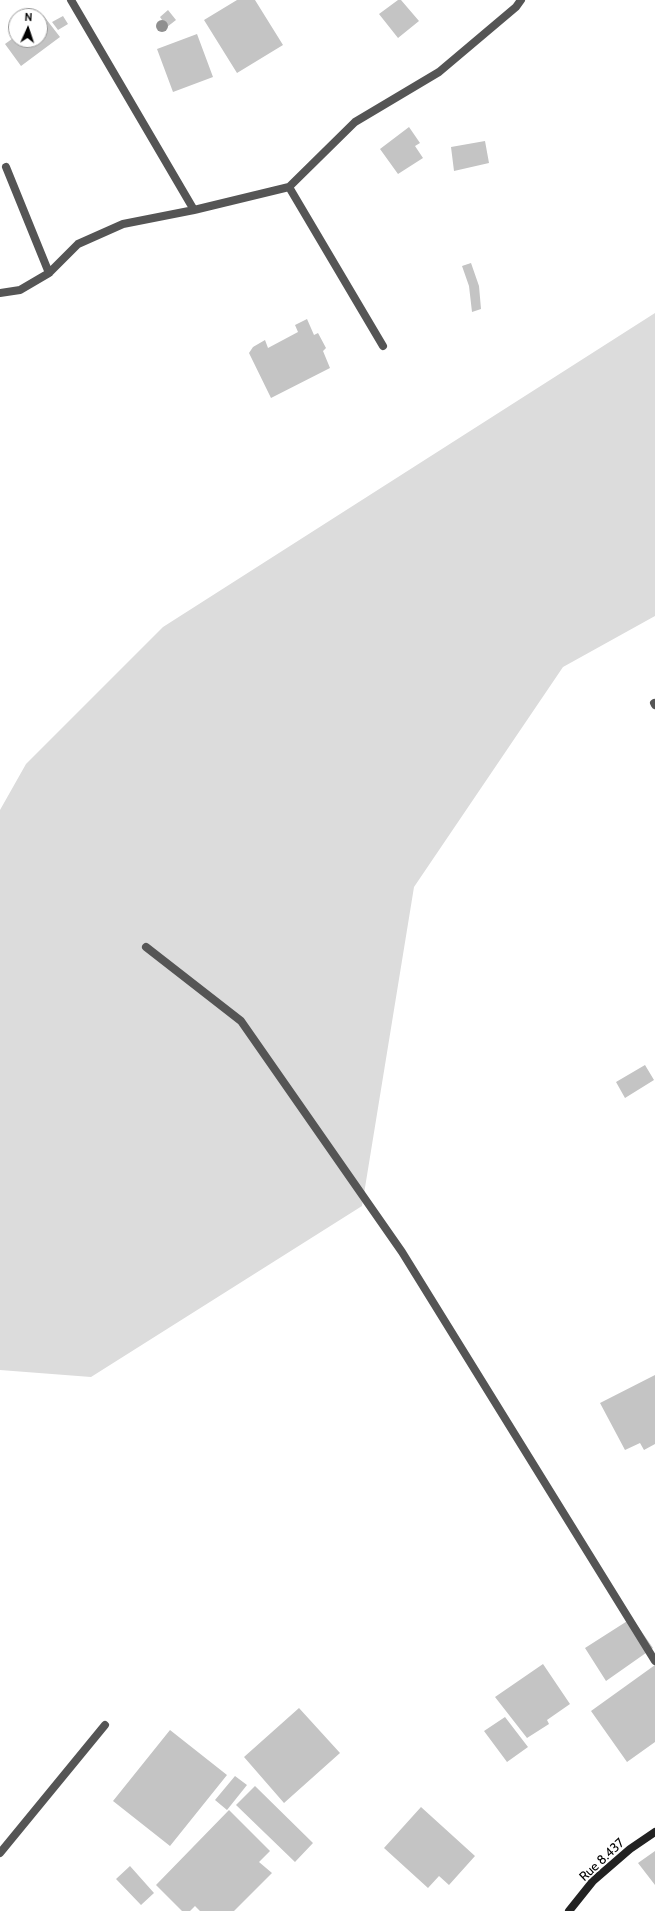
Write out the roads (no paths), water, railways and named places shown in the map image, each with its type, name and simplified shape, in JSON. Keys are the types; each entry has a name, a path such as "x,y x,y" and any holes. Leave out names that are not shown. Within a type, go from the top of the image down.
{"main road":[{"name":"Rue 8.437","path":"569,1911 593,1881 630,1849 655,1832"}],"street":[{"path":"71,0 194,210"},
{"path":"0,293 20,290 49,272 78,244 123,224 194,210 289,187 355,122 439,72 516,7 521,0"},
{"path":"6,168 49,272"},
{"path":"289,187 383,346"},
{"path":"146,947 241,1021 402,1252 655,1661"},
{"path":"0,1853 105,1725"}]}
